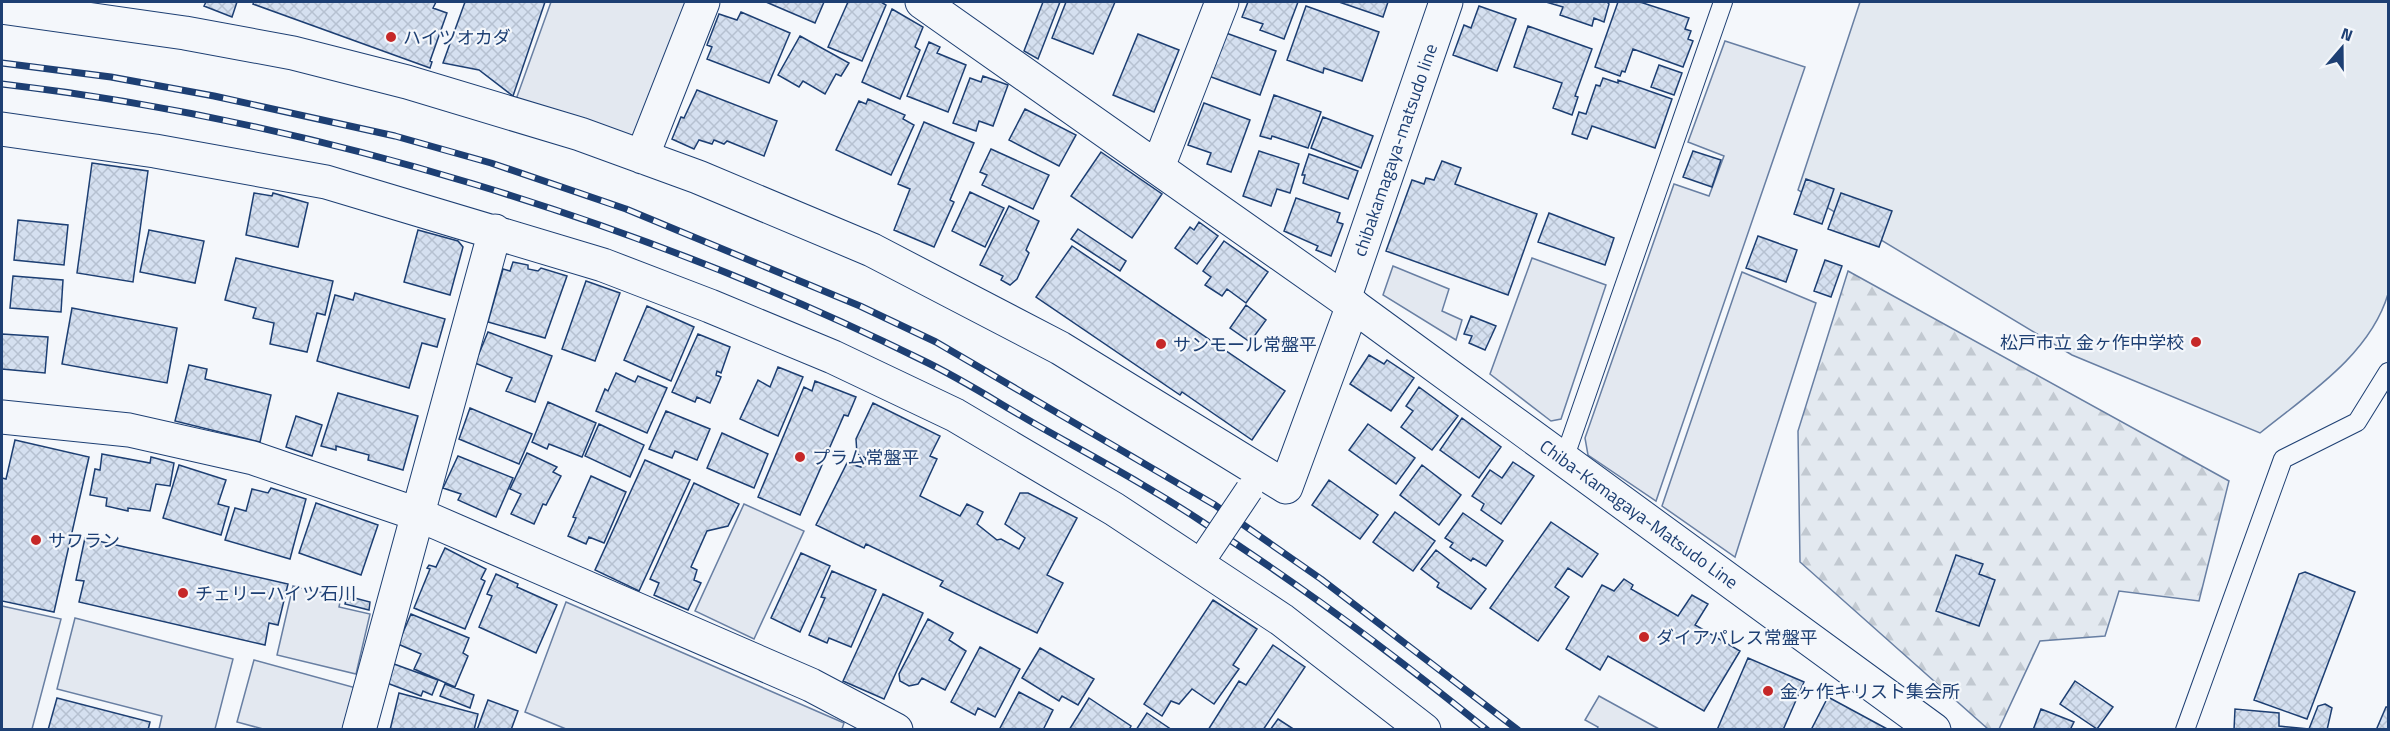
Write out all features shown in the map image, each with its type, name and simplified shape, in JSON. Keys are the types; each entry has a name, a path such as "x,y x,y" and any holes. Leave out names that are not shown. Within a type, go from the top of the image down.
{"street":[{"path":"2,7 69,8 293,53 407,82 559,127 642,157 703,2"},
{"name":"Chiba-Kamagaya-Matsudo Line","path":"922,2 1349,302 1934,729"},
{"path":"1158,167 1222,2"},
{"name":"chibakamagaya-matsudo line","path":"642,157 698,177 872,250 1060,348 1286,487 1349,302 1446,2"},
{"path":"2,129 155,151 326,182 603,265 833,357 955,415 1114,509 1282,620 1392,719 1424,729"},
{"path":"359,729 495,231"},
{"path":"2,417 129,430 253,458 417,514 811,685 896,729"},
{"path":"1208,551 1249,490"}],"lane":[{"path":"1564,459 1723,2"},
{"path":"2185,729 2283,459 2356,422 2388,372"}],"green space":[{"name":"松戸市立 金ヶ作中学校","path":"1860,2 2388,2 2388,294 2367,336 2335,372 2260,433 2072,355 1798,190"},
{"path":"1848,271 2229,481 2199,601 2119,591 2105,636 2040,641 1999,729 1988,729 1800,562 1798,431"}],"shaded area":[{"path":"551,2 691,2 632,147 514,105"},
{"path":"1725,41 1805,67 1656,501 1588,455 1585,438 1674,184 1709,196 1724,156 1688,142"},
{"path":"1532,258 1606,285 1561,419 1551,421 1490,374"},
{"path":"1393,266 1449,289 1442,311 1462,320 1456,340 1383,295"},
{"path":"1742,272 1816,303 1735,557 1662,506"},
{"path":"744,504 804,531 754,639 695,611"},
{"path":"293,586 341,597 339,607 370,614 356,674 277,655"},
{"path":"566,602 844,723 842,729 566,729 525,712"},
{"path":"2,606 61,619 32,729 2,729"},
{"path":"75,618 233,659 215,729 159,729 162,716 57,689"},
{"path":"254,660 356,688 345,729 263,729 237,722"},
{"path":"1599,696 1659,729 1597,729 1598,727 1585,720"}],"building":[{"path":"206,2 237,2 232,17 204,6"},
{"name":"ハイツオカダ","path":"254,2 436,2 433,8 447,13 430,61 432,62 430,68 253,4"},
{"path":"465,2 545,2 513,96 479,70 443,63"},
{"path":"766,2 824,2 815,23"},
{"path":"848,2 881,2 886,5 862,61 828,47"},
{"path":"1043,2 1060,2 1038,59 1024,51"},
{"path":"1066,2 1115,2 1093,54 1052,38"},
{"path":"1248,2 1298,2 1284,39 1260,30 1263,24 1242,17"},
{"path":"1339,2 1388,2 1383,17"},
{"path":"1546,2 1607,2 1609,4 1604,22 1594,18 1592,26 1560,15 1563,7"},
{"path":"1618,2 1640,2 1689,18 1685,29 1691,31 1688,39 1693,41 1683,67 1633,49 1625,72 1622,71 1620,76 1595,67"},
{"path":"1306,6 1379,32 1362,81 1324,68 1323,73 1287,60"},
{"path":"1479,6 1516,19 1497,71 1453,55 1464,25 1471,28"},
{"path":"892,9 923,27 915,47 920,50 900,99 862,82"},
{"path":"741,12 790,33 769,83 707,59 712,47 707,45 719,14 737,20"},
{"path":"1528,26 1592,49 1575,96 1578,97 1572,115 1553,108 1562,83 1514,67"},
{"path":"1226,33 1276,51 1260,95 1206,75"},
{"path":"1138,34 1179,50 1154,112 1113,95"},
{"path":"800,36 849,63 841,76 836,74 825,94 803,81 799,87 778,75"},
{"path":"929,42 940,47 937,53 966,65 948,112 907,96"},
{"path":"1659,65 1682,73 1674,95 1651,87"},
{"path":"983,76 1008,85 993,126 979,121 976,131 953,123 970,78 981,82"},
{"path":"1603,78 1618,83 1618,80 1672,99 1655,148 1592,126 1587,139 1572,134 1579,112 1586,114 1596,85 1600,86"},
{"path":"697,90 777,121 764,156 727,141 724,144 714,140 712,144 699,140 694,149 672,139 681,117 684,118"},
{"path":"1274,95 1321,112 1308,148 1272,136 1271,139 1260,136"},
{"path":"868,99 905,115 903,119 914,125 891,175 836,150 859,101 866,104"},
{"path":"1204,103 1250,120 1231,172 1207,164 1211,153 1188,145"},
{"path":"1025,109 1076,135 1059,166 1009,140"},
{"path":"1323,117 1373,136 1361,168 1311,148"},
{"path":"924,122 974,143 950,200 954,202 934,247 894,230 910,189 898,184"},
{"path":"991,149 1049,175 1033,209 982,185 987,175 980,172"},
{"path":"1259,151 1299,164 1290,193 1277,189 1271,206 1243,196"},
{"path":"1693,151 1721,160 1712,187 1683,177"},
{"path":"1101,152 1162,194 1132,238 1071,196"},
{"path":"1309,154 1358,171 1348,199 1303,183 1305,175 1302,175"},
{"path":"1442,161 1461,168 1455,184 1537,214 1508,295 1386,251 1412,180 1424,184 1426,178 1434,180"},
{"path":"92,163 148,171 133,282 77,273"},
{"path":"1806,179 1834,189 1822,224 1794,214"},
{"path":"970,192 1004,208 985,247 952,231"},
{"path":"254,193 272,196 273,193 308,203 298,247 246,235"},
{"path":"1841,193 1892,211 1879,247 1828,229"},
{"path":"1296,198 1340,213 1337,222 1343,224 1331,256 1316,250 1318,246 1284,231"},
{"path":"1009,206 1039,221 1026,250 1029,253 1017,279 1010,285 1001,280 1003,276 980,265"},
{"path":"1549,213 1614,238 1605,265 1538,242"},
{"path":"18,220 68,225 64,265 14,260"},
{"path":"1199,222 1218,236 1197,264 1175,248 1190,227 1194,230"},
{"path":"1078,229 1126,261 1120,271 1071,239"},
{"path":"149,230 204,241 195,283 140,272"},
{"path":"418,230 458,241 463,247 450,295 404,282"},
{"path":"1758,236 1797,250 1786,282 1746,268"},
{"path":"1224,241 1268,272 1246,303 1227,289 1222,296 1205,285 1211,277 1203,271"},
{"name":"サンモール常盤平","path":"1072,246 1285,391 1252,440 1182,392 1180,395 1036,297"},
{"path":"236,258 333,281 325,315 317,313 307,352 270,344 274,323 253,318 256,308 225,300"},
{"path":"1825,260 1842,266 1831,297 1814,291"},
{"path":"513,262 528,265 528,269 538,271 541,268 567,276 545,338 488,322 503,269 510,271"},
{"path":"13,276 63,280 61,312 10,308"},
{"path":"586,281 620,293 595,361 562,349"},
{"path":"355,293 445,319 437,347 422,343 409,388 317,361 335,295 353,300"},
{"path":"1246,305 1266,320 1250,342 1230,328"},
{"path":"647,306 694,327 671,381 624,360"},
{"path":"72,308 177,328 167,383 62,364"},
{"path":"1471,316 1496,326 1485,350 1469,343 1472,336 1464,334"},
{"path":"488,332 552,356 535,402 506,391 512,378 475,363"},
{"path":"2,334 48,337 45,373 2,369"},
{"path":"698,334 730,347 721,373 717,371 716,375 721,377 710,403 697,397 695,402 672,392"},
{"path":"1369,355 1384,364 1387,360 1414,378 1391,411 1350,384"},
{"path":"189,365 207,369 205,379 271,395 260,442 175,421"},
{"path":"778,367 803,377 778,436 740,419 758,380 770,387"},
{"path":"616,373 635,382 638,376 667,388 647,433 596,411 605,389 608,391"},
{"name":"プラム常盤平","path":"815,381 856,397 848,416 844,415 800,515 758,497 804,387 812,391"},
{"path":"1419,387 1458,416 1432,450 1401,427 1413,411 1406,406"},
{"path":"338,393 418,416 403,470 368,460 369,455 336,446 336,450 321,446"},
{"path":"548,402 596,423 582,457 549,444 547,449 532,442"},
{"path":"873,403 940,436 930,456 937,459 920,496 960,516 967,504 983,512 977,524 997,540 1001,539 1019,549 1025,538 1005,524 1020,493 1028,493 1077,518 1047,575 1063,583 1037,633 940,586 943,581 866,544 864,548 816,525 847,463 861,467 866,458 857,454 856,439"},
{"path":"470,408 532,434 519,464 459,439"},
{"path":"666,411 710,429 697,460 675,451 672,458 649,449"},
{"path":"296,416 322,425 312,456 286,447"},
{"path":"1462,418 1501,447 1479,478 1440,450"},
{"path":"599,424 644,445 630,477 585,456"},
{"path":"1368,424 1415,458 1396,484 1349,450"},
{"path":"722,433 768,454 754,488 707,468"},
{"name":"サフラン","path":"15,440 89,457 54,612 2,601 2,478 6,479"},
{"path":"527,453 557,467 553,472 561,476 546,505 543,504 534,524 511,514 521,494 510,489"},
{"path":"102,454 150,463 151,457 174,463 170,486 156,484 150,511 128,508 128,511 106,506 107,498 90,495 95,469 100,470"},
{"path":"458,456 513,478 496,517 458,500 461,494 443,488"},
{"path":"645,460 690,480 639,591 595,570"},
{"path":"1513,462 1534,476 1501,524 1481,510 1484,504 1472,496 1490,470 1502,478"},
{"path":"179,465 226,480 218,504 229,507 221,535 163,518"},
{"path":"1422,465 1461,495 1439,525 1400,495"},
{"path":"591,476 626,492 604,543 589,537 586,544 568,536 576,518 573,517"},
{"path":"1329,480 1378,515 1360,539 1312,505"},
{"path":"694,483 739,504 728,526 707,531 691,567 697,570 694,580 701,583 688,610 654,595 659,583 650,579"},
{"path":"271,488 306,499 290,559 225,540 235,508 246,511 252,489 268,493"},
{"path":"316,503 378,525 361,575 299,553"},
{"path":"1395,512 1435,541 1413,571 1373,542"},
{"path":"1463,513 1503,541 1486,566 1473,558 1471,561 1450,547 1453,543 1445,538"},
{"path":"1551,522 1598,554 1582,577 1568,568 1555,587 1569,597 1538,641 1490,608"},
{"name":"チェリーハイツ石川","path":"85,538 288,584 278,625 269,623 265,645 79,602 84,581 76,580"},
{"path":"445,548 486,569 481,579 485,581 465,629 414,608 430,569 427,568 429,565 436,567"},
{"path":"1436,550 1486,589 1471,609 1437,587 1439,583 1421,569"},
{"path":"801,553 830,566 800,632 771,618"},
{"path":"1956,555 1983,564 1979,574 1995,580 1979,626 1936,611"},
{"path":"832,571 876,590 851,647 829,638 827,643 809,635 825,598 821,597"},
{"path":"2305,572 2355,592 2307,719 2254,700 2299,574"},
{"path":"496,574 518,584 517,587 557,605 536,653 479,627 492,596 487,594"},
{"name":"ダイアパレス常盤平","path":"1624,579 1633,585 1631,589 1678,616 1692,595 1708,604 1695,625 1740,651 1704,711 1608,656 1600,670 1566,649 1602,585 1614,591"},
{"path":"883,594 923,613 884,699 843,681"},
{"path":"347,596 370,602 369,610 345,604"},
{"path":"1213,600 1257,629 1233,665 1239,669 1214,704 1192,689 1179,704 1171,701 1162,716 1144,704"},
{"path":"411,614 469,638 463,653 468,656 455,687 414,669 421,654 398,644"},
{"path":"928,619 953,633 949,640 966,651 945,690 922,678 918,684 909,686 900,681 899,674"},
{"path":"1273,645 1305,667 1263,730 1208,730 1239,681 1246,685"},
{"path":"980,647 1020,669 995,717 978,708 975,715 951,702"},
{"path":"1040,648 1094,679 1078,705 1062,696 1059,701 1022,678"},
{"path":"1748,658 1804,682 1783,730 1717,730"},
{"path":"394,664 438,680 432,695 423,691 421,696 387,683"},
{"path":"2075,681 2113,707 2097,729 2060,704"},
{"path":"445,684 474,695 470,708 440,696"},
{"path":"1019,692 1053,710 1043,730 999,730"},
{"path":"399,693 478,714 474,730 390,730"},
{"path":"1828,697 1889,730 1811,730"},
{"path":"57,698 150,722 148,730 48,730"},
{"path":"1089,698 1131,726 1129,730 1069,730"},
{"path":"488,700 518,711 511,730 477,730"},
{"path":"2325,704 2332,708 2327,730 2234,730 2235,709 2279,713 2279,726 2309,729 2318,706"},
{"path":"2388,707 2388,730 2380,730 2377,728"},
{"path":"2041,709 2074,722 2070,730 2033,730"},
{"path":"1147,713 1172,730 1136,730"},
{"path":"1278,719 1295,730 1270,730"}],"railway":[{"path":"2,63 111,77 214,96 395,136 491,163 626,209 860,306 936,342 1215,505 1321,579 1518,730"},
{"path":"2,84 119,101 237,123 355,151 473,184 589,222 704,264 815,310 953,376 1167,500 1315,598 1487,730"}],"place":[{"name":"ハイツオカダ","path":"391,37"},
{"name":"松戸市立 金ヶ作中学校","path":"2196,342"},
{"name":"サンモール常盤平","path":"1161,344"},
{"name":"プラム常盤平","path":"800,457"},
{"name":"サフラン","path":"36,540"},
{"name":"チェリーハイツ石川","path":"183,593"},
{"name":"ダイアパレス常盤平","path":"1644,637"},
{"name":"金ヶ作キリスト集会所","path":"1768,691"}]}
